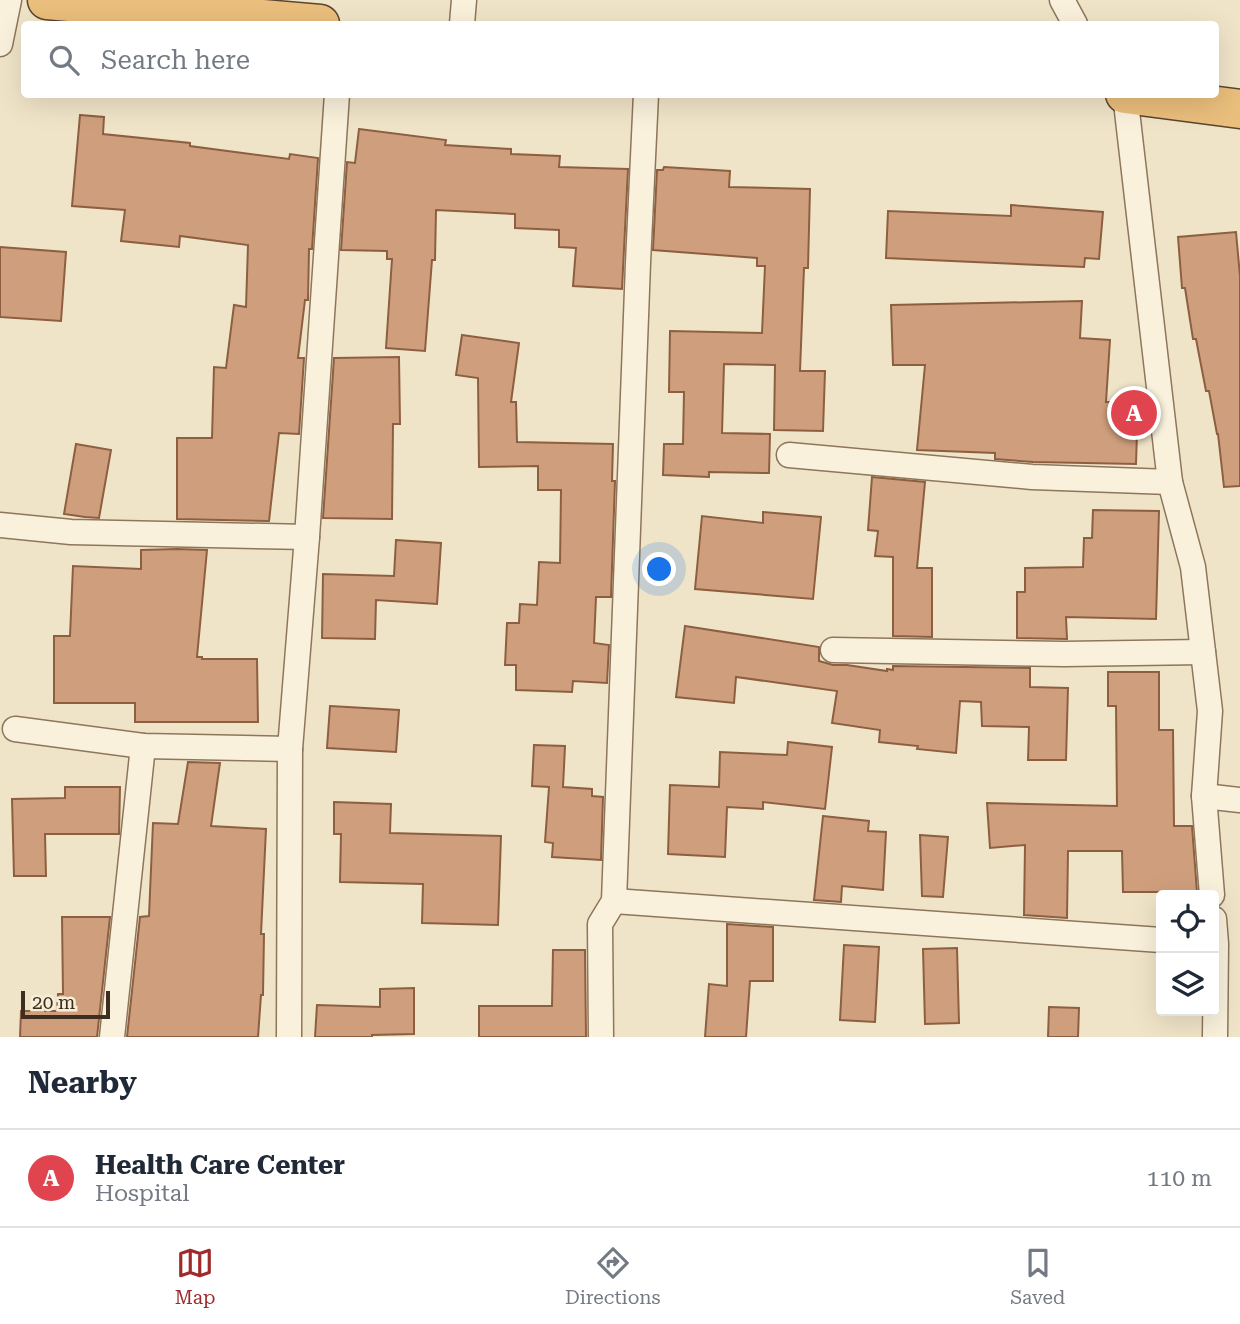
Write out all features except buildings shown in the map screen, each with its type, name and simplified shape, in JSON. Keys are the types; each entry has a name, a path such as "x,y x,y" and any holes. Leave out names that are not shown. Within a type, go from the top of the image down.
{"highway":[{"path":"47,0 287,21"},
{"path":"1156,98 1240,109"}],"street":[{"path":"0,44 9,0"},
{"path":"463,21 464,0"},
{"path":"1062,0 1073,21"},
{"path":"289,1037 290,749 337,98"},
{"path":"601,1037 600,924 614,901 646,98"},
{"path":"1125,98 1170,482 1193,567 1210,711 1205,796 1212,890"},
{"path":"789,455 1032,477 1170,482"},
{"path":"0,525 71,532 307,537"},
{"path":"834,650 1065,654 1203,652"},
{"path":"15,729 143,746 290,749"},
{"path":"112,1037 143,746"},
{"path":"1205,796 1240,800"},
{"path":"614,901 1156,940"},
{"path":"1215,953 1215,1037"}],"place":[{"name":"Health Care Center","path":"1134,413"}]}
